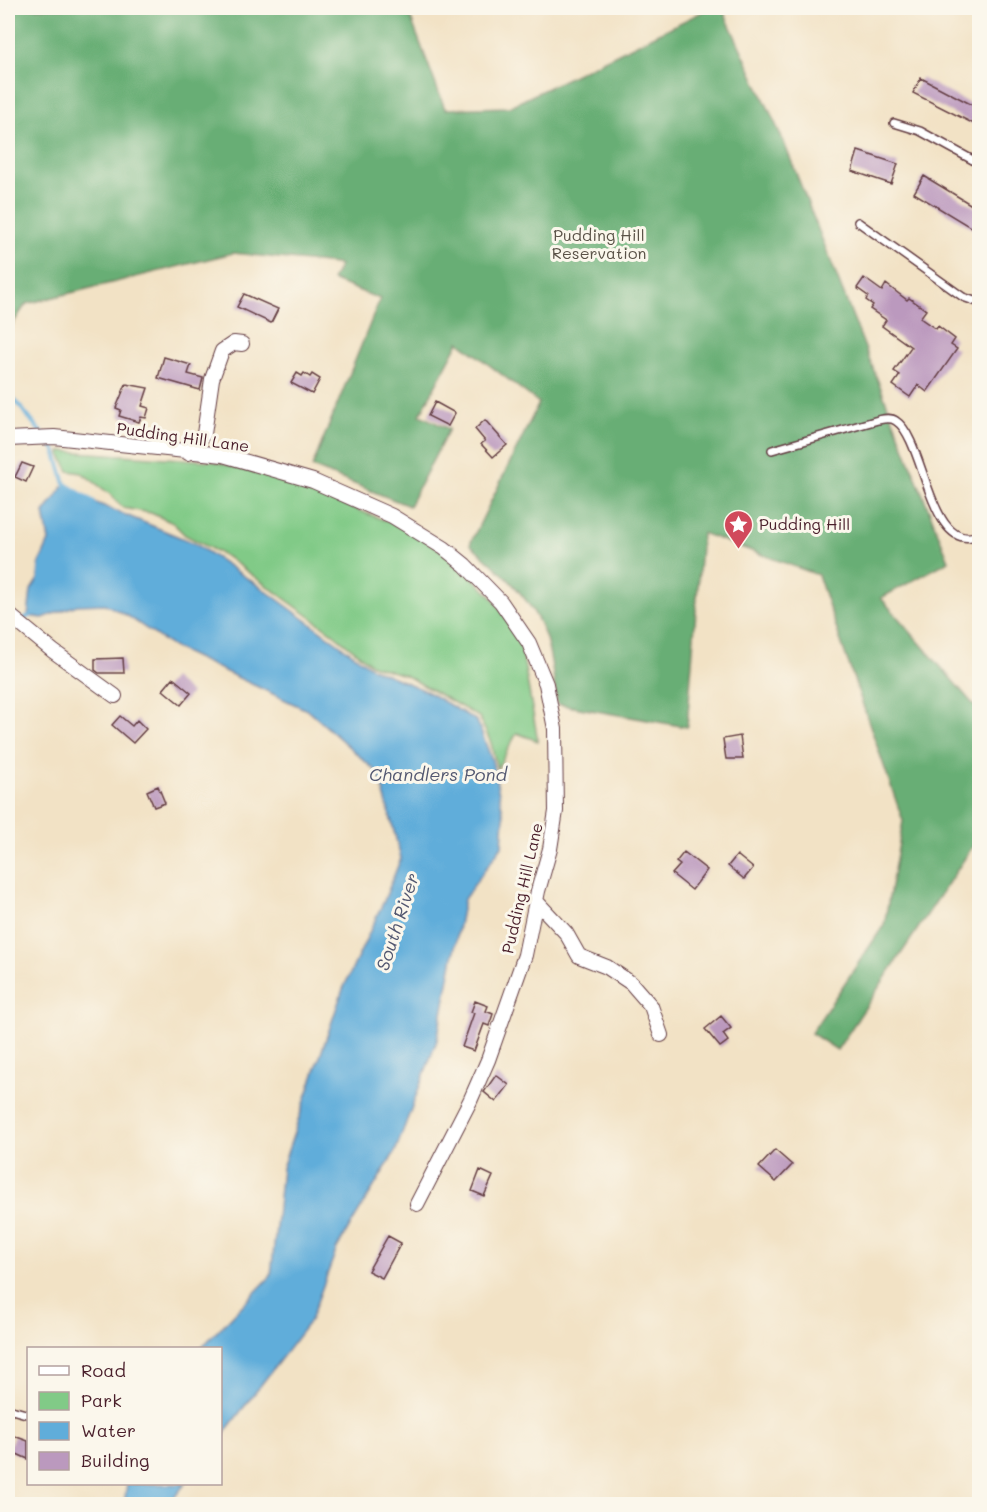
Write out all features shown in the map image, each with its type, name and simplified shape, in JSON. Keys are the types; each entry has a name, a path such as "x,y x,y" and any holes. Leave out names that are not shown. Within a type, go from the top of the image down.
{"street":[{"path":"188,453 204,434 212,379 222,351 234,343 242,344"},
{"path":"204,434 223,455"},
{"name":"Pudding Hill Lane","path":"8,439 54,437 223,455 313,481 346,494 407,524 465,565 501,602 516,622 538,663 551,706 555,729 554,828 525,955 488,1060 470,1101 417,1204"},
{"path":"8,614 53,651 115,696"},
{"path":"536,901 566,933 579,956 607,967 631,983 651,1006 661,1035"}],"lane":[{"path":"894,123 920,131 980,164"},
{"path":"858,222 963,297 980,303"},
{"path":"772,450 886,418 896,420 918,454 930,494 940,517 961,536 969,538 980,534"},
{"path":"8,1408 26,1414"}],"green space":[{"name":"Pudding Hill Reservation","path":"8,8 407,8 445,109 509,107 710,8 722,8 783,140 949,561 881,598 979,711 979,837 837,1050 811,1033 884,925 903,821 818,575 702,533 687,727 557,704 545,636 532,609 514,585 470,544 539,403 459,342 420,415 449,429 409,506 312,467 380,299 332,280 340,266 233,253 26,304 8,331"},
{"path":"61,451 212,461 277,479 410,530 452,557 491,596 519,635 538,741 517,733 497,769 491,743 479,717 407,676 372,665 331,632 227,557 185,535 173,523 151,513 123,508 111,495 82,473 69,471 60,454"}],"water":[{"name":"Chandlers Pond","path":"65,484 94,502 194,543 262,588 372,668 426,691 477,721 492,760 504,817 502,846 464,899 437,1040 395,1152 337,1248 310,1321 222,1436 222,1347 202,1347 271,1276 282,1168 343,989 384,901 401,858 379,774 309,711 173,647 126,615 105,604 77,605 43,618 28,616 31,590 38,579 39,564 49,541 44,513"},
{"path":"127,1485 184,1485 169,1504 124,1504"}],"building":[{"path":"921,78 980,109 980,127 913,93"},
{"path":"858,151 898,164 891,184 852,171"},
{"path":"924,176 980,210 980,233 914,193"},
{"path":"864,278 882,291 886,284 907,300 909,298 926,310 920,318 936,329 938,326 955,339 951,345 957,349 927,392 918,385 910,397 893,385 900,375 894,371 911,347 882,326 886,320 870,309 873,305 866,300 868,296 857,288"},
{"path":"244,294 278,309 271,323 237,307"},
{"path":"164,357 191,365 188,374 203,378 200,390 158,378"},
{"path":"297,373 302,376 304,373 310,377 312,374 320,379 312,394 291,383"},
{"path":"126,384 148,388 142,406 149,408 146,418 141,417 139,422 119,416 121,410 116,408"},
{"path":"435,402 455,413 448,426 428,416"},
{"path":"485,420 507,445 493,457 481,444 485,441 475,429"},
{"path":"22,463 33,467 26,482 15,477"},
{"path":"123,658 124,673 99,673 95,670 95,659"},
{"path":"173,678 191,693 181,705 163,690"},
{"path":"120,716 132,726 137,720 146,729 133,743 112,725"},
{"path":"740,736 743,759 726,759 723,739"},
{"path":"158,786 165,803 154,807 147,791"},
{"path":"684,852 707,870 692,890 672,874 680,865 676,862"},
{"path":"737,855 753,868 744,879 728,866"},
{"path":"475,1001 488,1006 486,1011 493,1014 489,1026 484,1024 474,1051 462,1047 474,1013 471,1012"},
{"path":"721,1016 731,1028 723,1034 728,1041 720,1047 705,1029"},
{"path":"496,1075 509,1085 496,1102 484,1092"},
{"path":"775,1150 792,1165 776,1182 759,1167"},
{"path":"480,1170 493,1176 484,1196 472,1191"},
{"path":"388,1236 401,1243 382,1278 368,1271"},
{"path":"14,1436 27,1441 27,1459 8,1450"}],"waterway":[{"name":"South River","path":"8,397 14,399 43,435"},
{"name":"South River","path":"48,441 55,450 65,484 94,502"},
{"name":"South River","path":"25,618 33,614"},
{"name":"South River","path":"8,641 13,630"}],"place":[{"name":"Pudding Hill","path":"738,550"}]}
